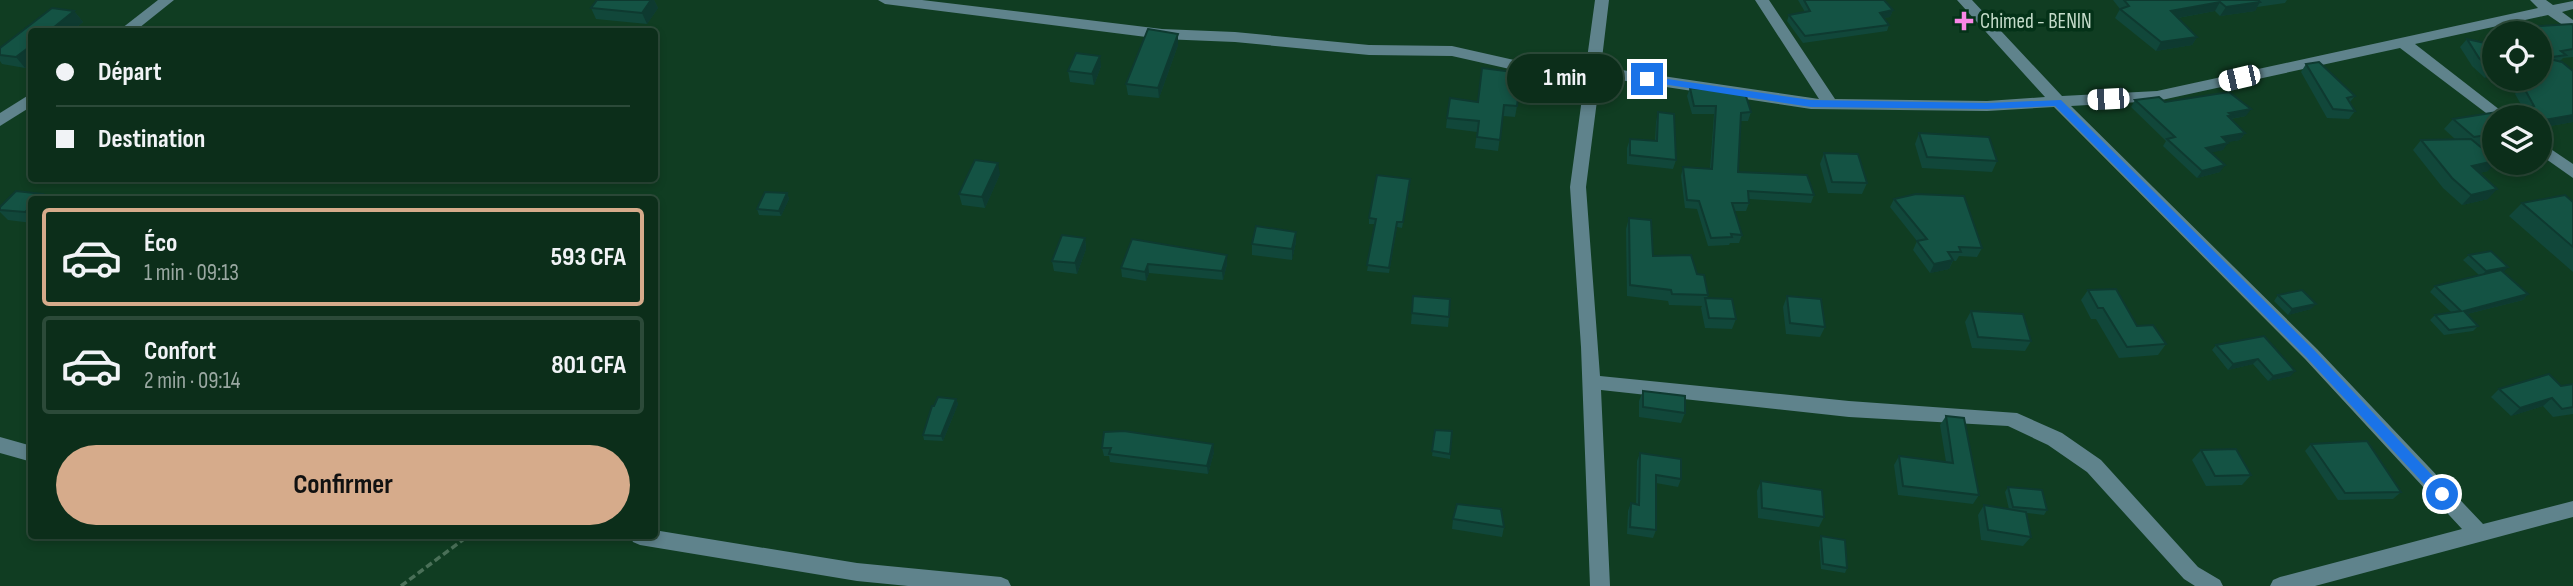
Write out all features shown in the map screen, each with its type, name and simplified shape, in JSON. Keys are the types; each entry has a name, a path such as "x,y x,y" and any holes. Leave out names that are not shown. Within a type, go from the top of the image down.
{"street":[{"path":"129,28 167,0"},
{"path":"885,0 1162,34 1235,37 1369,50 1452,51 1523,67 1592,71 1811,104 1987,106 2157,96 2573,5"},
{"path":"1600,586 1591,382 1578,187 1602,0"},
{"path":"1762,0 1830,104"},
{"path":"1965,0 2058,102 2311,354 2479,534"},
{"path":"2537,0 2573,27"},
{"path":"2402,42 2485,105"},
{"path":"0,121 28,101"},
{"path":"2552,156 2573,172"},
{"path":"1591,382 1849,409 2010,418 2055,439 2094,466 2183,565 2213,586"},
{"path":"0,445 28,453"},
{"path":"2280,586 2573,509"},
{"path":"658,539 857,572 1002,586"}],"path":[{"path":"401,586 464,539"}],"building":[{"path":"597,0 651,0 642,13 591,8"},
{"path":"1804,0 1884,0 1893,10 1880,13 1889,25 1805,36 1789,15 1810,11"},
{"path":"2124,0 2260,2 2226,7 2220,2 2171,11 2197,37 2161,42 2120,9 2129,6"},
{"path":"52,8 74,11 53,28 28,28 28,48 16,57 0,55 0,48"},
{"path":"2552,25 2573,25 2573,49 2561,51 2566,55 2552,57"},
{"path":"1148,29 1178,34 1158,88 1126,84"},
{"path":"2467,39 2482,42 2482,61"},
{"path":"1076,53 1100,56 1092,74 1068,71"},
{"path":"2552,60 2562,62 2573,71 2573,115 2552,119 2552,105 2533,105 2526,91 2552,91"},
{"path":"2319,62 2355,96 2347,98 2355,111 2333,109 2306,64"},
{"path":"1482,68 1521,73 1517,106 1504,105 1500,140 1477,137 1479,121 1447,118 1450,98 1478,102"},
{"path":"1690,88 1745,93 1751,112 1741,113 1738,172 1807,175 1814,195 1748,191 1749,203 1732,203 1742,235 1711,238 1699,201 1687,200 1683,167 1712,169 1716,106 1694,106"},
{"path":"2229,92 2251,109 2229,113 2232,115 2228,116 2245,133 2222,137 2228,143 2206,148 2225,165 2202,171 2167,139 2175,137 2135,100 2159,97 2165,102"},
{"path":"1658,112 1674,114 1676,160 1630,155 1630,139 1657,141"},
{"path":"2482,114 2482,136 2474,137 2453,119"},
{"path":"1919,133 1989,137 1997,161 1927,157"},
{"path":"2471,139 2482,148 2482,164 2472,166 2497,189 2471,195 2452,178 2421,140"},
{"path":"1824,153 1858,154 1867,183 1832,182"},
{"path":"975,160 998,163 982,197 959,194"},
{"path":"1377,175 1410,179 1403,222 1397,222 1389,268 1367,265 1376,219 1369,218"},
{"path":"16,191 43,194 28,196 28,209 25,212 0,210"},
{"path":"765,192 787,193 779,211 757,209"},
{"path":"1916,194 1964,196 1982,248 1959,247 1961,252 1948,252 1953,260 1934,264 1917,241 1927,239 1894,199"},
{"path":"2565,195 2573,202 2573,247 2522,203"},
{"path":"1629,218 1651,220 1653,256 1691,255 1697,274 1704,275 1708,295 1672,294 1671,290 1630,285"},
{"path":"1256,226 1296,232 1292,249 1252,244"},
{"path":"1062,235 1085,238 1075,263 1052,261"},
{"path":"1132,239 1227,255 1222,271 1148,264 1145,272 1121,268"},
{"path":"2491,251 2508,267 2486,271 2469,255"},
{"path":"2501,270 2528,294 2464,311 2478,326 2449,330 2435,315 2461,311 2435,286"},
{"path":"2116,289 2137,326 2153,325 2166,344 2127,347 2103,308 2098,308 2088,290"},
{"path":"2302,290 2316,304 2292,309 2278,295"},
{"path":"1413,296 1450,299 1449,317 1412,313"},
{"path":"1787,296 1821,299 1825,327 1790,323"},
{"path":"1705,298 1732,299 1736,319 1709,318"},
{"path":"1971,311 2023,314 2031,341 1978,337"},
{"path":"2264,336 2295,371 2273,376 2258,359 2233,364 2216,345"},
{"path":"2549,374 2561,386 2573,384 2573,407 2562,409 2552,398 2520,408 2499,389"},
{"path":"1643,391 1685,396 1685,413 1643,407"},
{"path":"938,397 956,399 941,436 923,435 932,406"},
{"path":"1946,416 1964,418 1979,495 1903,486 1899,456 1953,463"},
{"path":"1435,430 1452,431 1450,454 1432,451"},
{"path":"1124,431 1213,444 1207,466 1109,454 1111,448 1102,448 1104,432"},
{"path":"2367,441 2401,492 2345,493 2311,444"},
{"path":"2236,449 2251,475 2215,476 2201,450"},
{"path":"1640,453 1681,459 1681,479 1656,475 1656,530 1630,527 1631,503 1639,505"},
{"path":"1761,481 1822,490 1824,517 1762,508"},
{"path":"2008,487 2042,490 2047,510 2013,507"},
{"path":"1457,504 1501,509 1504,527 1453,519"},
{"path":"1984,505 2026,512 2031,537 1988,530"},
{"path":"1821,536 1845,540 1847,568 1823,564"}],"place":[{"name":"Chimed - BENIN","path":"1964,21"}],"route":[{"path":"1647,79 1811,104 1987,106 2058,102 2311,354 2442,494"}]}
